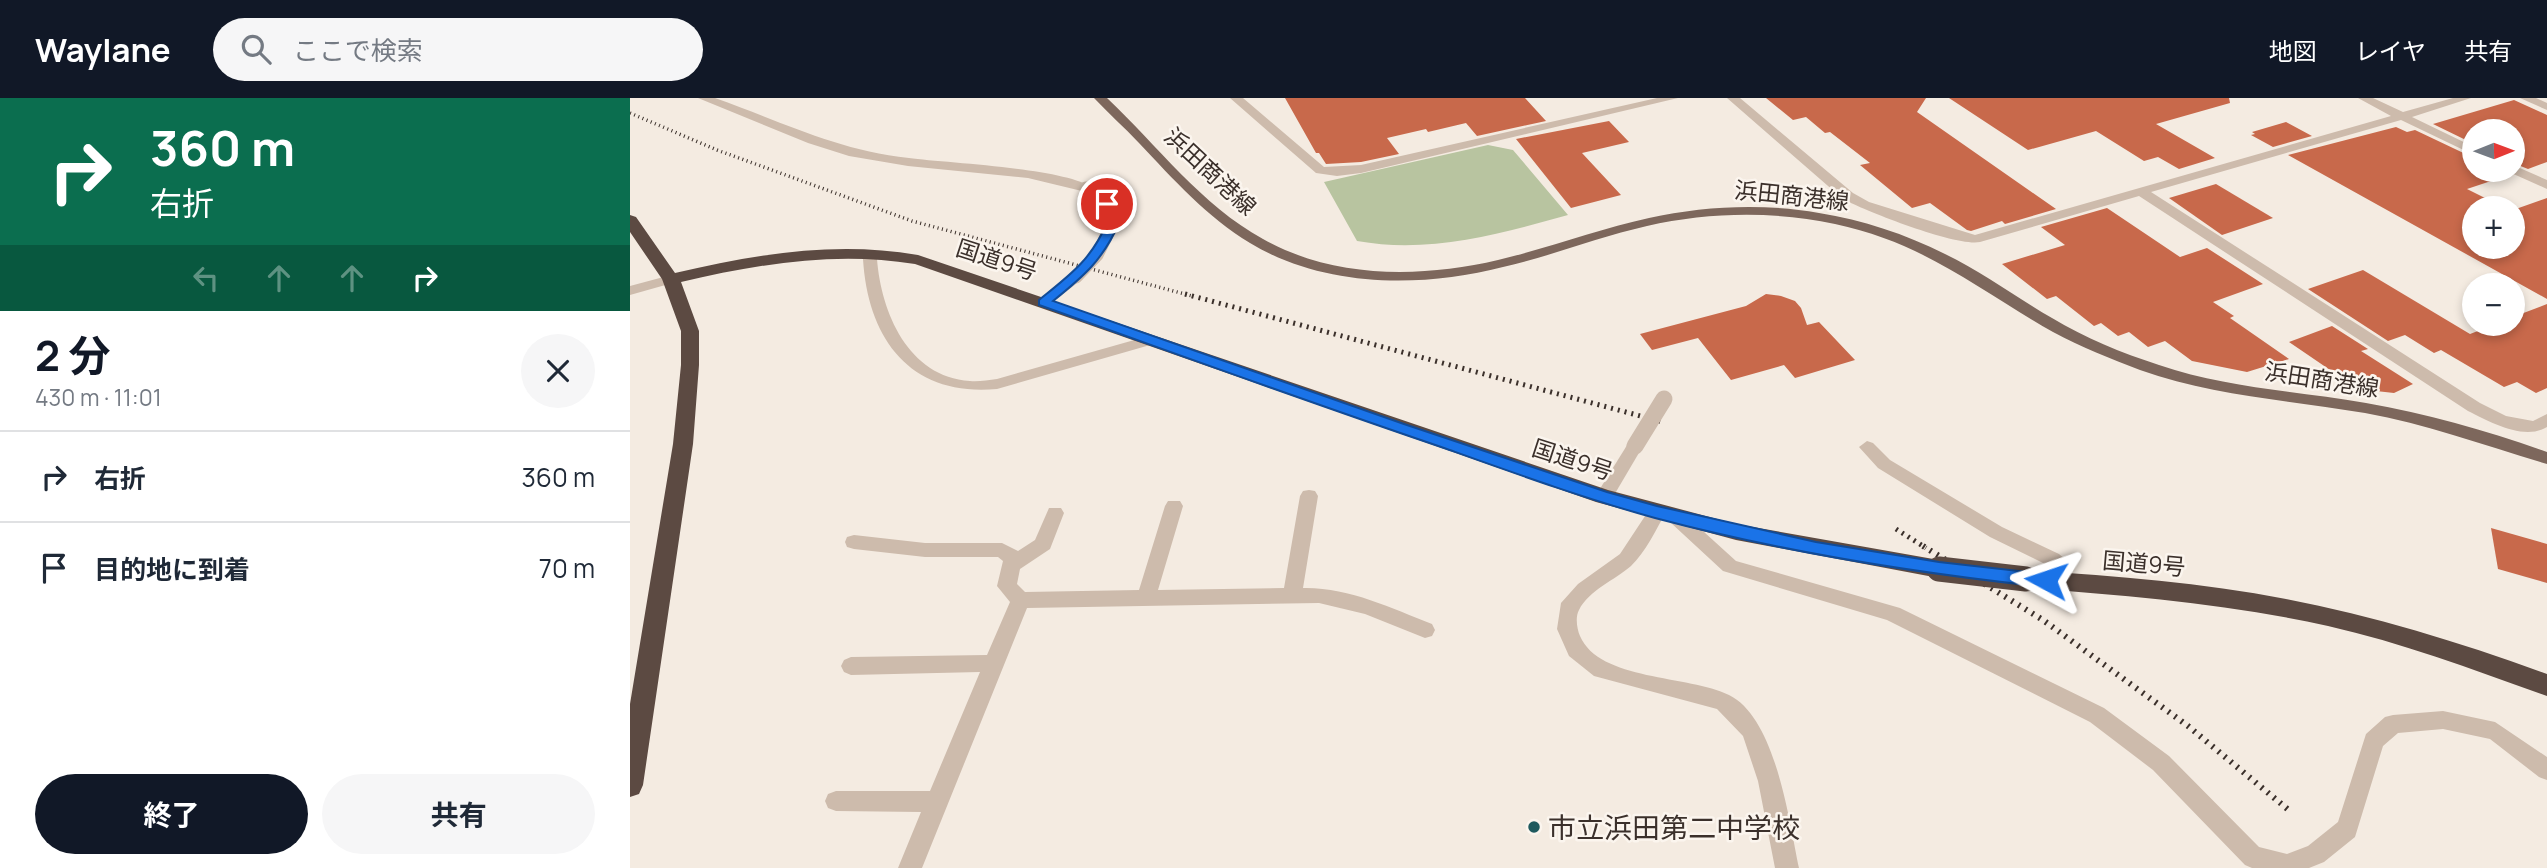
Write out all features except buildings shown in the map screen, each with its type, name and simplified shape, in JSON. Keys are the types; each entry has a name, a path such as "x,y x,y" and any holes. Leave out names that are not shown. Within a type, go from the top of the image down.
{"highway":[{"path":"630,220 671,279 690,331 690,365 683,444 630,785"},
{"name":"国道9号","path":"671,279 794,254 841,251 887,254 918,260 1604,497 1666,515 1816,549 1939,569 2198,594 2317,615 2446,649 2547,685"}],"main road":[{"name":"浜田商港線","path":"1100,98 1213,209 1255,241 1296,260 1343,272 1444,274 1499,264 1663,219 1714,211 1771,211 1814,216 1861,225 1910,243 1955,265 2060,329 2103,351 2162,372 2223,387 2368,409 2441,426 2547,458"}],"street":[{"path":"704,98 806,139 849,152 1052,178 1086,188 1107,204 1113,223 1103,246 1076,277 1044,302"},
{"path":"1237,98 1314,166 1337,172 1672,98"},
{"path":"1733,98 1848,195 1864,205 1961,237 1979,239 2465,98"},
{"path":"2364,98 2462,145"},
{"path":"2526,98 2547,107"},
{"path":"2525,175 2547,185"},
{"path":"2142,192 2474,407 2502,421 2535,427 2547,419"},
{"path":"870,259 870,278 888,333 914,363 941,380 956,385 986,386 1152,340"},
{"path":"630,291 671,279"},
{"path":"1604,497 1664,399"},
{"path":"1867,447 1884,464 1996,532 2052,559 2060,566 2065,582"},
{"path":"1292,595 1309,496"},
{"path":"1146,597 1174,506"},
{"path":"1013,564 1042,544 1055,513"},
{"path":"1787,868 1769,781 1752,731 1724,702 1601,670 1576,650 1567,629 1569,609 1585,589 1627,559 1666,515 1730,566 1893,614 2097,715 2161,763 2253,857 2287,865 2316,854 2347,829 2374,741 2393,724 2443,720 2495,730 2547,771"},
{"path":"854,542 925,550 1002,550 1009,553 1013,564 1007,586 1020,600 1292,595 1342,598 1425,630"},
{"path":"910,868 1020,600"},
{"path":"851,666 994,663"},
{"path":"836,802 937,802"}],"green space":[{"path":"1488,145 1513,150 1568,215 1464,240 1411,245 1357,241 1324,182"}],"railway":[{"path":"630,113 717,150 912,221 1192,296"},
{"path":"1185,294 1663,422"},
{"path":"1896,529 1926,548"},
{"path":"1923,546 2043,620 2188,726 2291,812"}],"place":[{"name":"市立浜田第二中学校","path":"1534,827"}],"route":[{"path":"1107,204 1113,223 1103,246 1085,270 1044,302 1273,381 1399,428 1604,497 1657,512 1816,549 1939,569 2046,580"}]}
